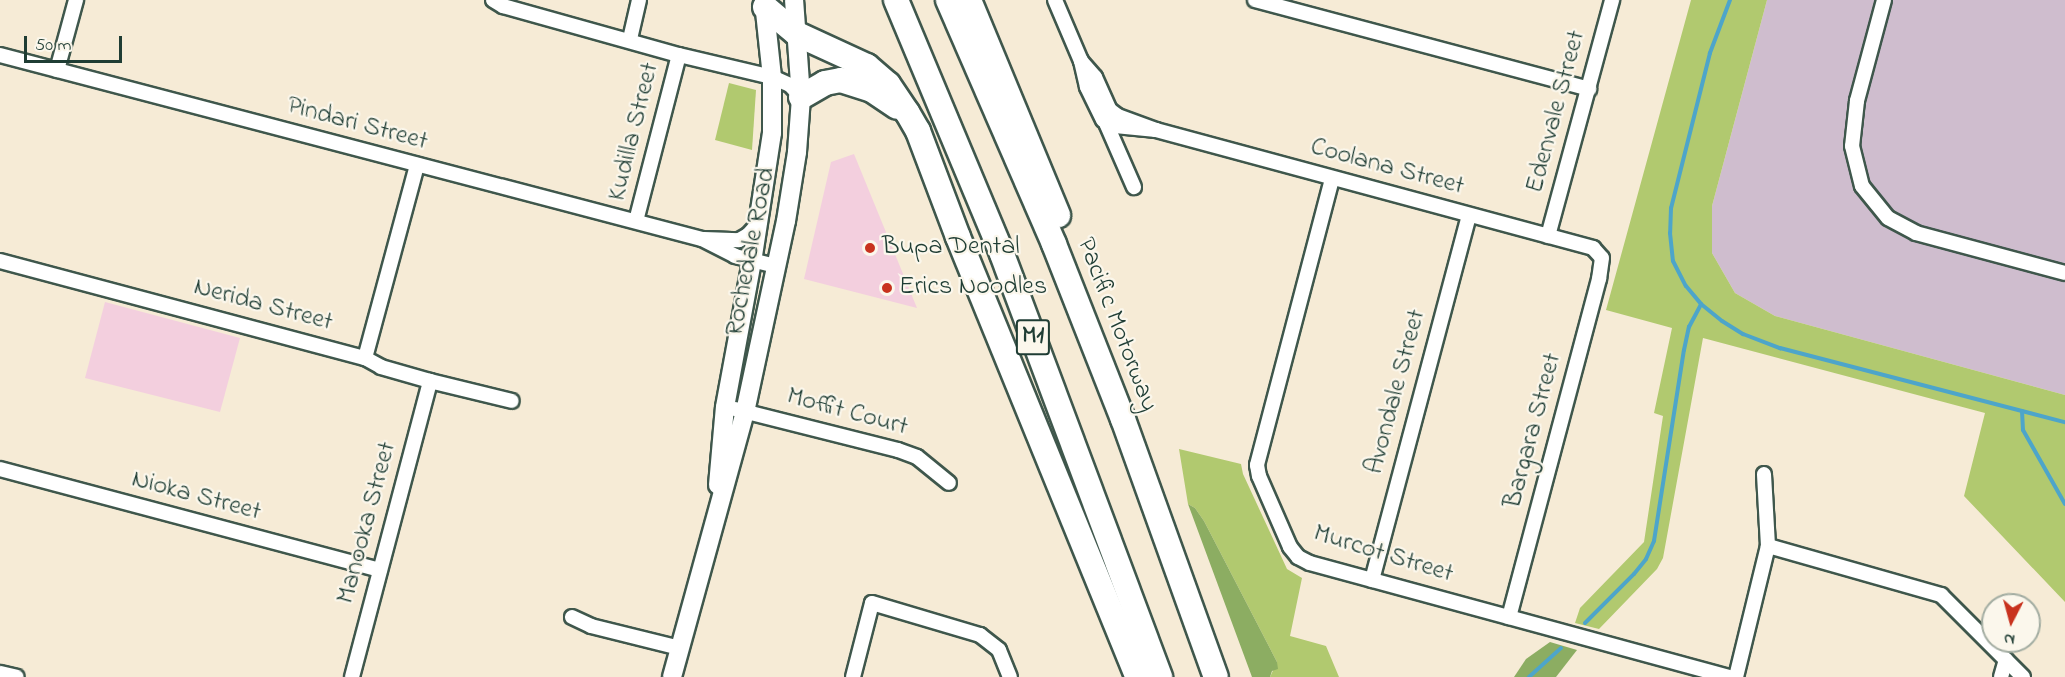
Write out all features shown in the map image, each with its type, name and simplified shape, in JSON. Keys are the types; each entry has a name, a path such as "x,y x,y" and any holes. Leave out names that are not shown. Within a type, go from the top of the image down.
{"highway":[{"name":"M1","path":"896,0 1002,254 1160,677"},
{"name":"Pacific Motorway","path":"948,0 1054,244 1123,419 1216,677"},
{"path":"969,0 1040,168 1152,461 1187,594"},
{"path":"765,4 797,34 867,66 888,84 918,131 958,237 1138,677"},
{"path":"801,97 833,80 851,81 872,90 907,112"}],"main road":[{"name":"Rochedale Road","path":"672,677 745,412 797,152 801,97 794,0"},
{"name":"Rochedale Road","path":"717,508 725,407 752,262 772,133 772,77 765,4"}],"street":[{"path":"57,70 76,0"},
{"path":"494,0 503,6 630,39 679,55 772,77 790,86 801,97"},
{"path":"630,39 639,0"},
{"path":"1255,0 1589,89"},
{"name":"Edenvale Street","path":"1548,236 1612,0"},
{"path":"1884,0 1857,101 1852,146 1862,186 1888,218 1916,233 2065,273"},
{"path":"1060,2 1081,61 1089,92 1100,117 1109,118 1119,154 1134,187"},
{"name":"Pindari Street","path":"0,55 636,221 702,239 752,262 776,266"},
{"name":"Kudilla Street","path":"636,221 679,55"},
{"name":"Coolana Street","path":"1109,118 1131,128 1156,130"},
{"name":"Coolana Street","path":"1109,118 1593,248 1602,258"},
{"path":"1119,154 1124,135 1131,128"},
{"path":"365,358 417,165"},
{"name":"Murcot Street","path":"1332,178 1257,465 1277,517 1298,557 1310,563 1734,677"},
{"name":"Avondale Street","path":"1372,580 1470,216"},
{"name":"Pindari Street","path":"702,239 739,240 748,235 758,224"},
{"name":"Bargara Street","path":"1509,617 1599,279 1602,258"},
{"name":"Nerida Street","path":"0,261 365,358 381,367 512,401"},
{"name":"Manooka Street","path":"352,677 430,381"},
{"name":"Moffit Court","path":"725,407 898,450 917,457 949,483"},
{"name":"Nioka Street","path":"0,470 380,570"},
{"path":"1734,677 1768,546 1764,474"},
{"path":"1768,546 1941,595 2023,677"},
{"path":"853,677 872,603 980,635 999,650 1010,677"},
{"path":"572,617 591,626 680,648"},
{"path":"2001,677 2006,660"},
{"path":"0,673 17,677"}],"shaded area":[{"path":"1767,0 2065,0 2065,395 1775,316 1735,293 1712,253 1712,206"},
{"path":"854,154 917,308 804,279 831,162"},
{"path":"105,302 240,338 220,412 85,378"}],"green space":[{"path":"1691,0 1767,0 1712,206 1712,253 1735,293 1775,316 2065,395 2065,602 1964,496 1985,413 1703,338 1663,558 1657,569 1599,629 1575,623 1580,608 1644,542 1663,416 1654,413 1672,328 1606,310"},
{"path":"729,83 756,90 752,150 715,140"},
{"path":"1179,449 1241,464 1243,474 1287,569 1302,578 1290,636 1326,646 1339,677 1270,677 1277,662 1204,521 1195,508 1188,504"},
{"path":"1188,504 1195,508 1204,521 1277,662 1278,669 1272,671 1270,677 1252,677"},
{"path":"1550,642 1577,650 1556,677 1514,677 1526,659"}],"waterway":[{"path":"1730,0 1710,53 1671,208 1670,233 1673,261 1686,286 1701,304 1722,321 1743,334 1780,348 2065,422"},
{"path":"1585,623 1634,574 1646,559 1654,541 1684,350 1689,327 1701,304"},
{"path":"2022,411 2023,430 2065,504"},
{"path":"1529,677 1561,648"}],"place":[{"name":"Bupa Dental","path":"870,248"},
{"name":"Erics Noodles","path":"887,288"}]}
